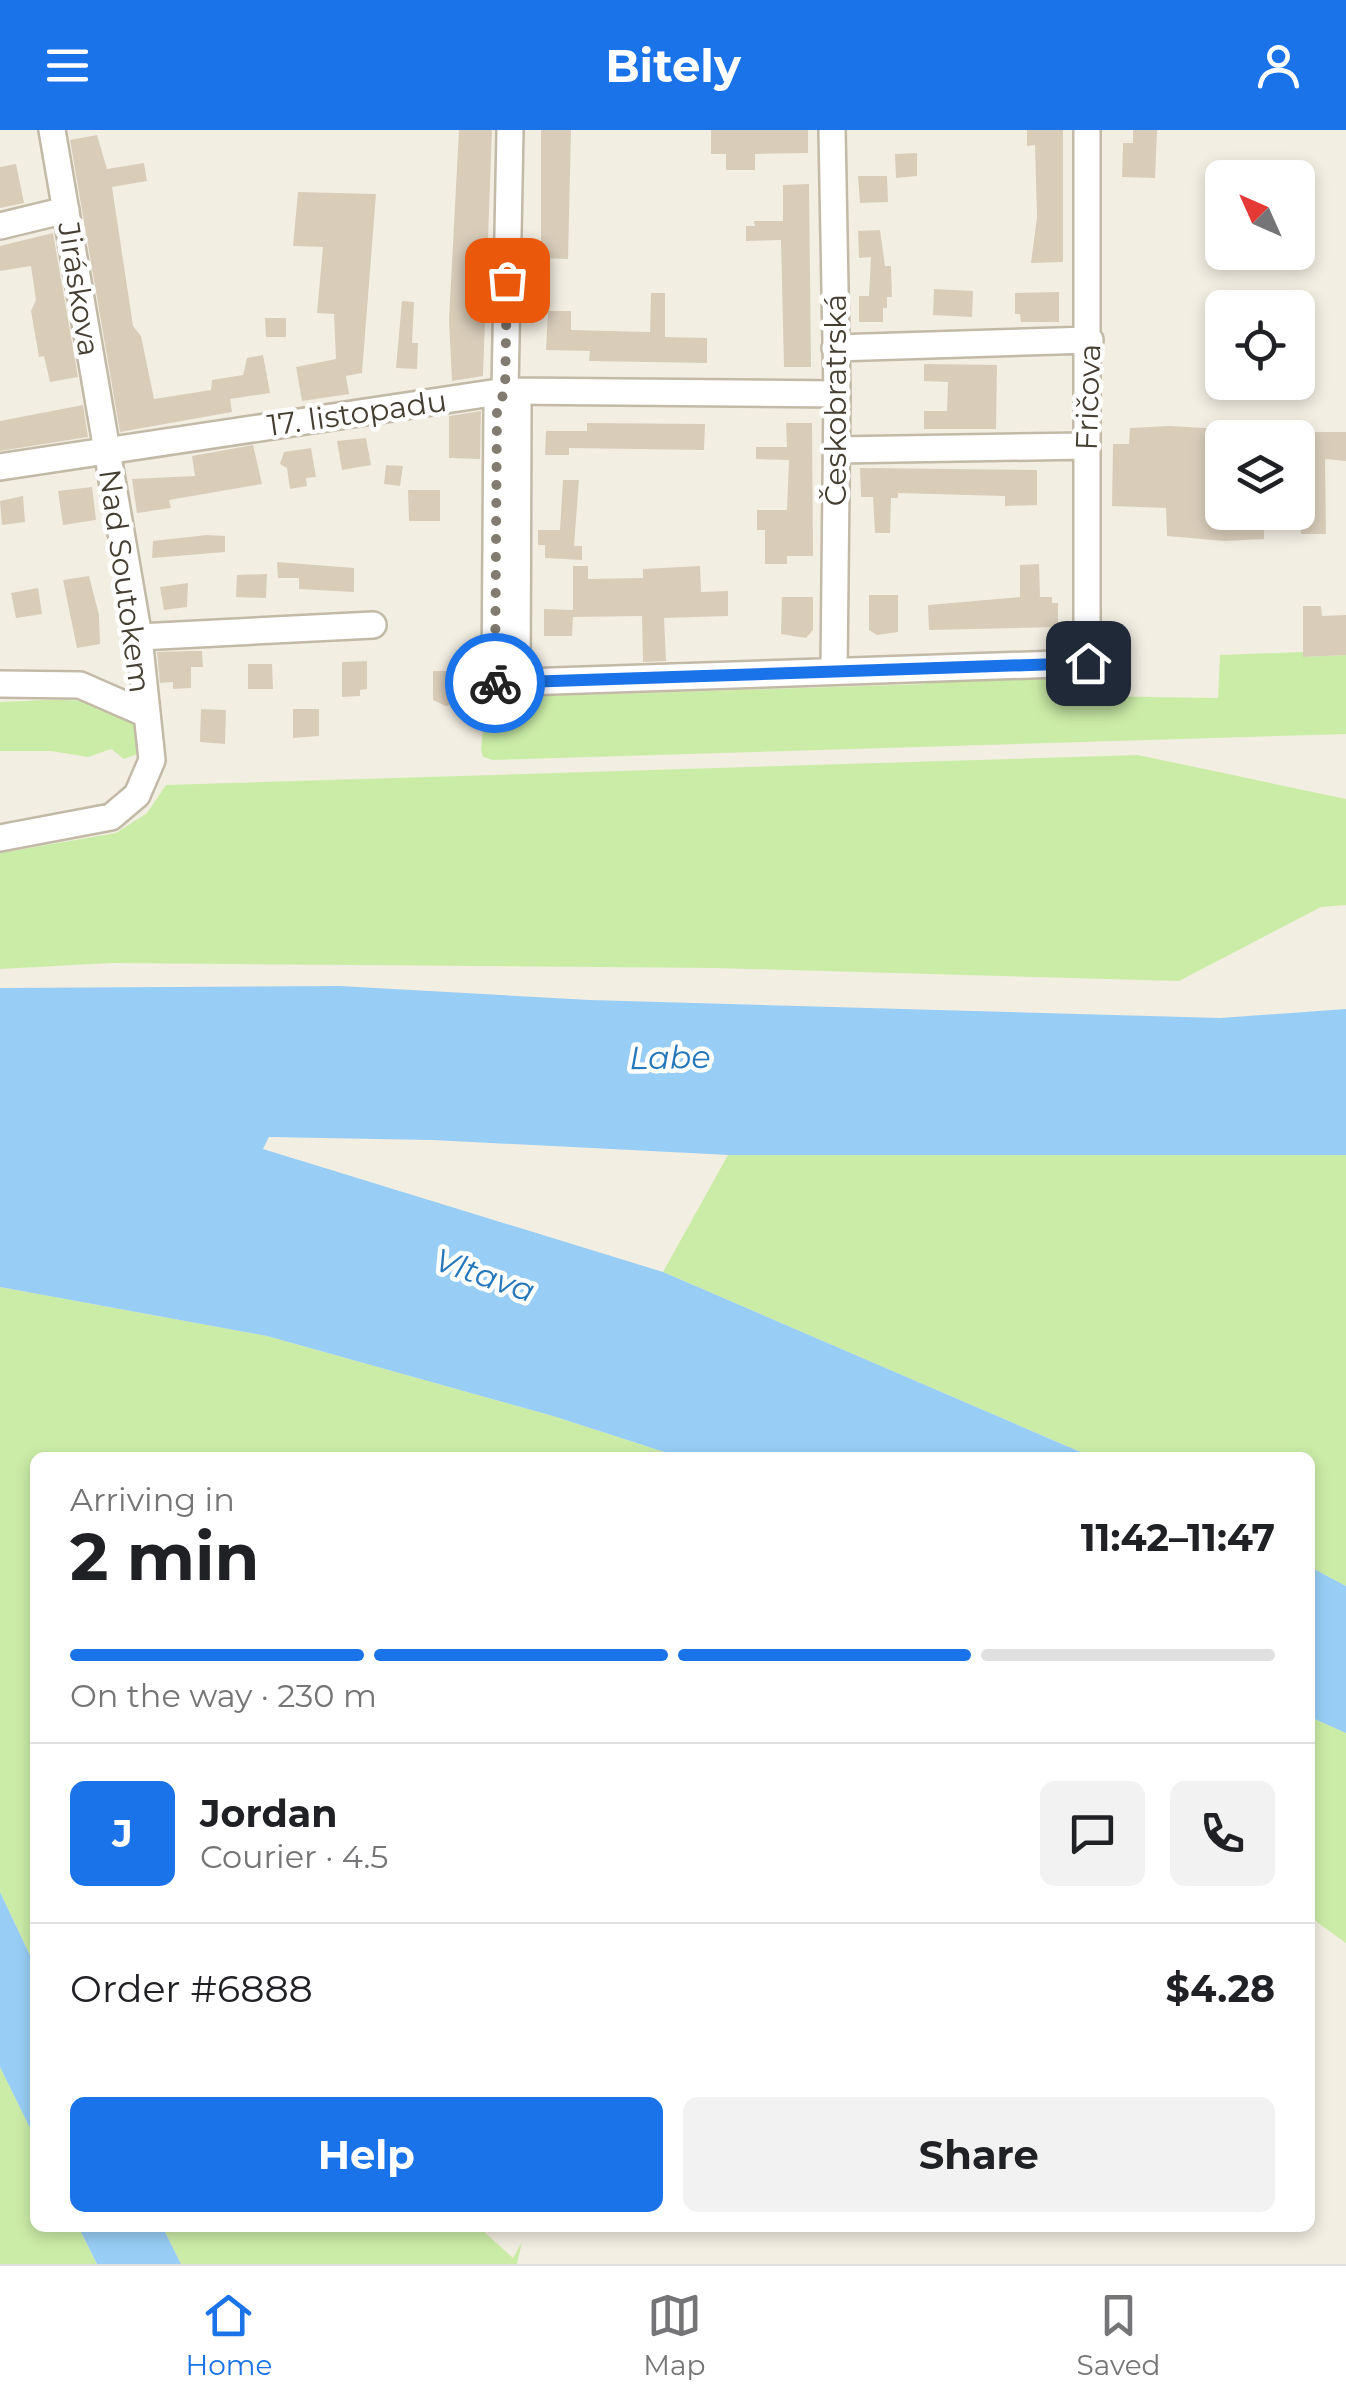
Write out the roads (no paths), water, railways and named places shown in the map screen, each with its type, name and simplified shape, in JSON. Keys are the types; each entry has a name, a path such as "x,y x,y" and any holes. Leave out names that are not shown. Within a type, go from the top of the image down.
{"street":[{"name":"Jiráskova","path":"52,130 106,449"},
{"path":"510,130 505,392 518,406 506,683 834,670"},
{"name":"Českobratrská","path":"832,130 837,394 834,670"},
{"name":"Fričova","path":"834,670 1088,663 1087,130"},
{"path":"0,226 66,210"},
{"path":"836,348 1090,340"},
{"name":"17. listopadu","path":"0,468 106,449 505,392 837,394"},
{"path":"836,450 1086,446"},
{"name":"Nad Soutokem","path":"0,838 111,817 128,805 146,781 152,760 144,714 139,637 106,449"},
{"path":"139,637 373,625"},
{"path":"0,684 80,684 144,714"}],"water":[{"path":"340,986 590,1000 1220,1018 1346,1009 1346,1155 729,1155 432,1140 269,1137 263,1149 663,1272 1080,1452 665,1452 553,1416 267,1336 0,1287 0,988"},
{"path":"1315,1570 1346,1586 1346,1733 1315,1719"},
{"path":"0,1892 30,1955 30,2128 0,2067"},
{"path":"81,2232 165,2232 181,2264 97,2264"}],"water label":[{"name":"Labe","path":"670,1057"},
{"name":"Vltava","path":"485,1275"}]}
